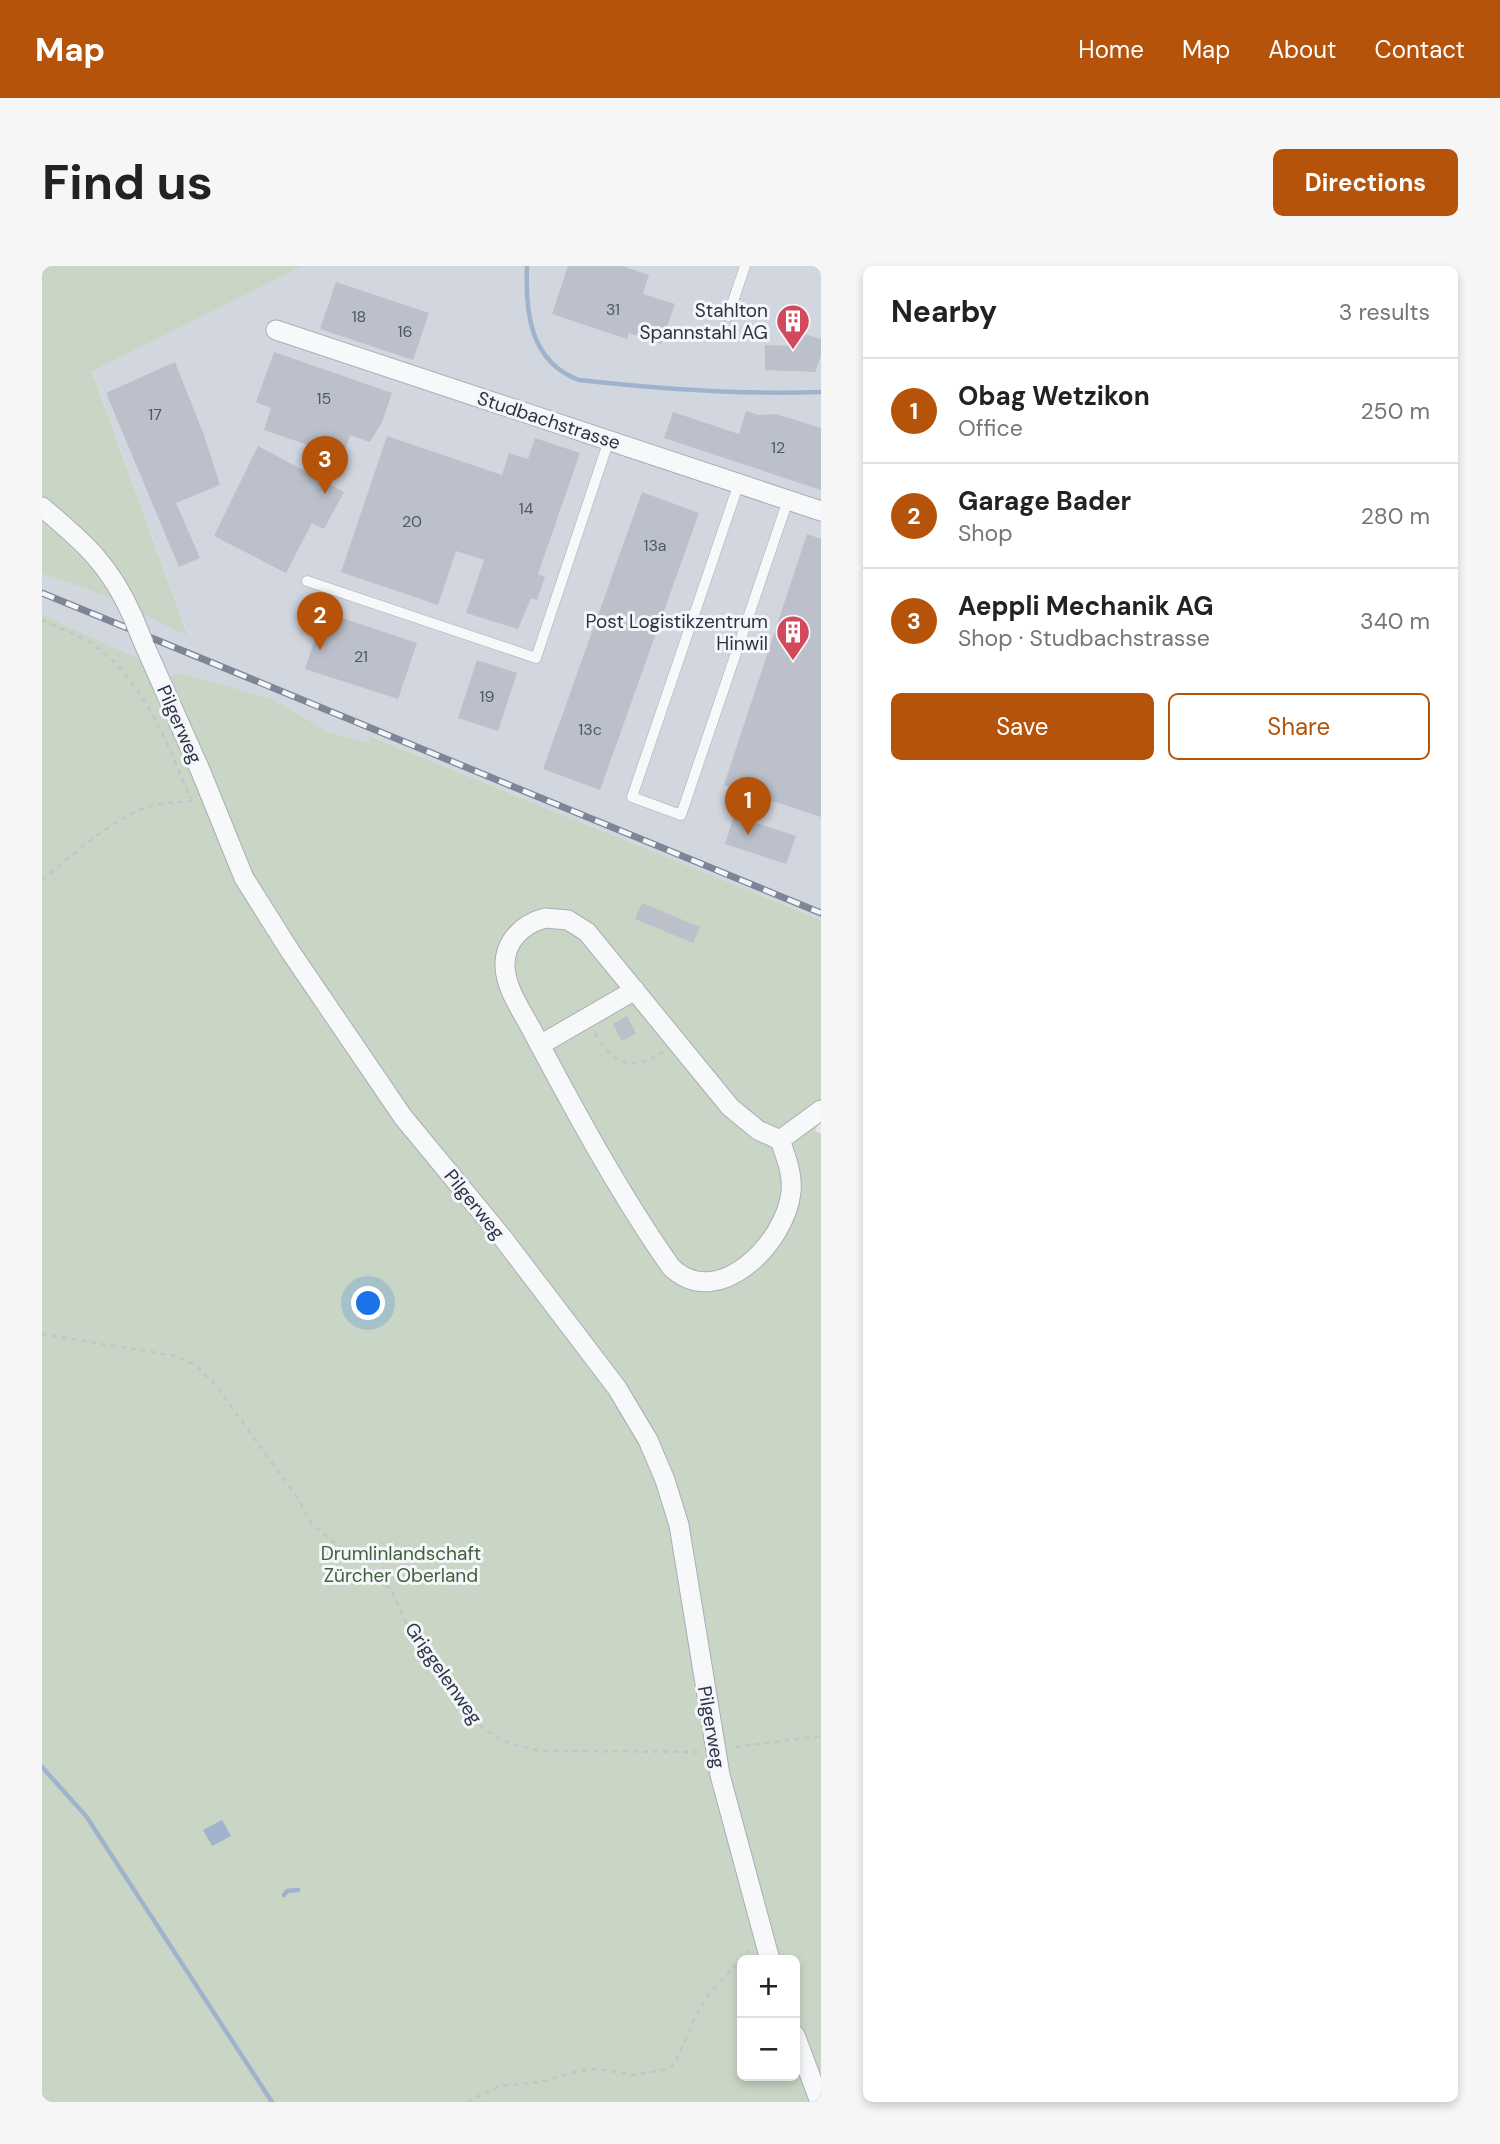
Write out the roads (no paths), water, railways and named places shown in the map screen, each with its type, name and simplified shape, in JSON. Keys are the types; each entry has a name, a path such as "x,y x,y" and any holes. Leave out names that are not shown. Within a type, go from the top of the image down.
{"street":[{"name":"Studbachstrasse","path":"276,330 821,511"},
{"name":"Pilgerweg","path":"42,507 77,536 114,578 213,800 244,878 310,982 403,1117 502,1237 604,1370 648,1440 665,1480 681,1535 715,1750 768,1955"},
{"path":"556,918 578,925 595,941 635,990 737,1114 758,1130 780,1140 789,1169 791,1193 787,1210 772,1237 750,1262 728,1277 703,1283 685,1279 664,1258 568,1098 510,988 505,966 510,944 524,927 534,921 556,918"},
{"path":"540,1045 635,990"},
{"path":"780,1140 821,1110"},
{"path":"800,2048 820,2102"}],"lane":[{"path":"728,316 745,266"},
{"path":"307,581 536,658 610,440"},
{"path":"739,483 632,797 681,814 788,500"}],"water":[{"path":"222,1820 231,1836 212,1846 203,1830"}],"waterway":[{"path":"527,266 527,301 540,348 563,372 579,380 760,393 821,392"},
{"path":"42,1767 86,1816 272,2102"},
{"path":"284,1895 287,1891 298,1890"}],"railway":[{"path":"42,593 821,913"}],"place":[{"name":"Stahlton Spannstahl AG","path":"793,351"},
{"name":"Aeppli Mechanik AG","path":"325,494"},
{"name":"Garage Bader","path":"320,650"},
{"name":"Post Logistikzentrum Hinwil","path":"793,662"},
{"name":"Obag Wetzikon","path":"748,835"}],"park label":[{"name":"Drumlinlandschaft Zürcher Oberland","path":"401,1564"}]}
